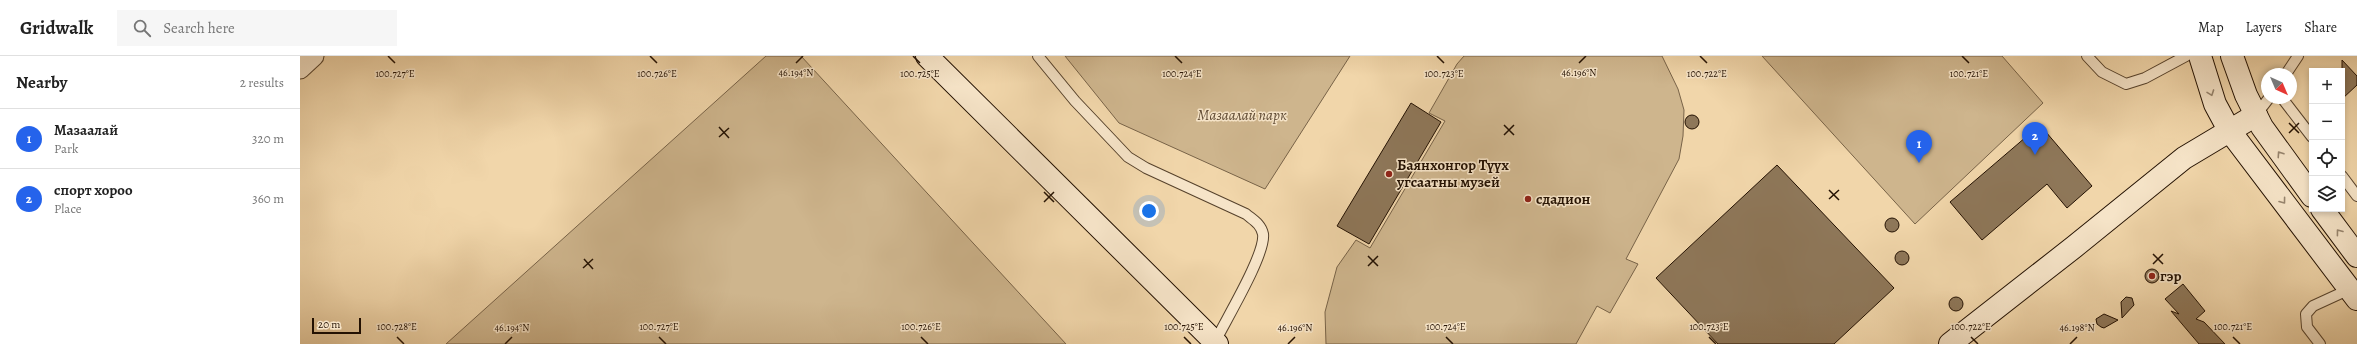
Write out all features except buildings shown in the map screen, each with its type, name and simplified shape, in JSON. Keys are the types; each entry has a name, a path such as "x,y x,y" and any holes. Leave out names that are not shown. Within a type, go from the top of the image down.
{"street":[{"path":"300,69 314,56"},
{"path":"927,56 1216,343"},
{"path":"2200,56 2215,104 2229,130 2353,294"},
{"path":"2232,56 2246,95 2256,115 2274,144 2309,192"},
{"path":"1950,344 2074,247 2184,158 2256,115"},
{"path":"2324,212 2357,256"}],"lane":[{"path":"1038,56 1080,106 1128,157 1146,168 1246,214 1259,224 1263,235 1260,253 1216,343"},
{"path":"2087,56 2102,72 2126,84 2145,78 2186,56"},
{"path":"2290,68 2298,56"},
{"path":"2256,115 2265,104"},
{"path":"2287,104 2309,133"},
{"path":"2345,180 2357,196"},
{"path":"2320,344 2307,326 2306,314 2313,306 2353,294"}],"green space":[{"path":"766,56 801,56 1066,344 446,344"},
{"name":"Мазаалай парк","path":"1065,56 1350,56 1265,189 1119,123"},
{"name":"сдадион","path":"1464,56 1662,56 1678,89 1684,110 1683,136 1679,159 1626,259 1638,264 1610,313 1597,306 1576,344 1326,344 1325,312 1337,267 1356,240 1370,248 1445,121 1429,113 1457,64"},
{"path":"1762,56 2002,56 2043,103 1915,224"}],"place":[{"name":"спорт хороо","path":"2035,155"},
{"name":"Мазаалай","path":"1919,163"},
{"name":"Баянхонгор Түүх угсаатны музей","path":"1389,174"},
{"name":"сдадион","path":"1528,199"},
{"name":"гэр","path":"2152,276"}]}
